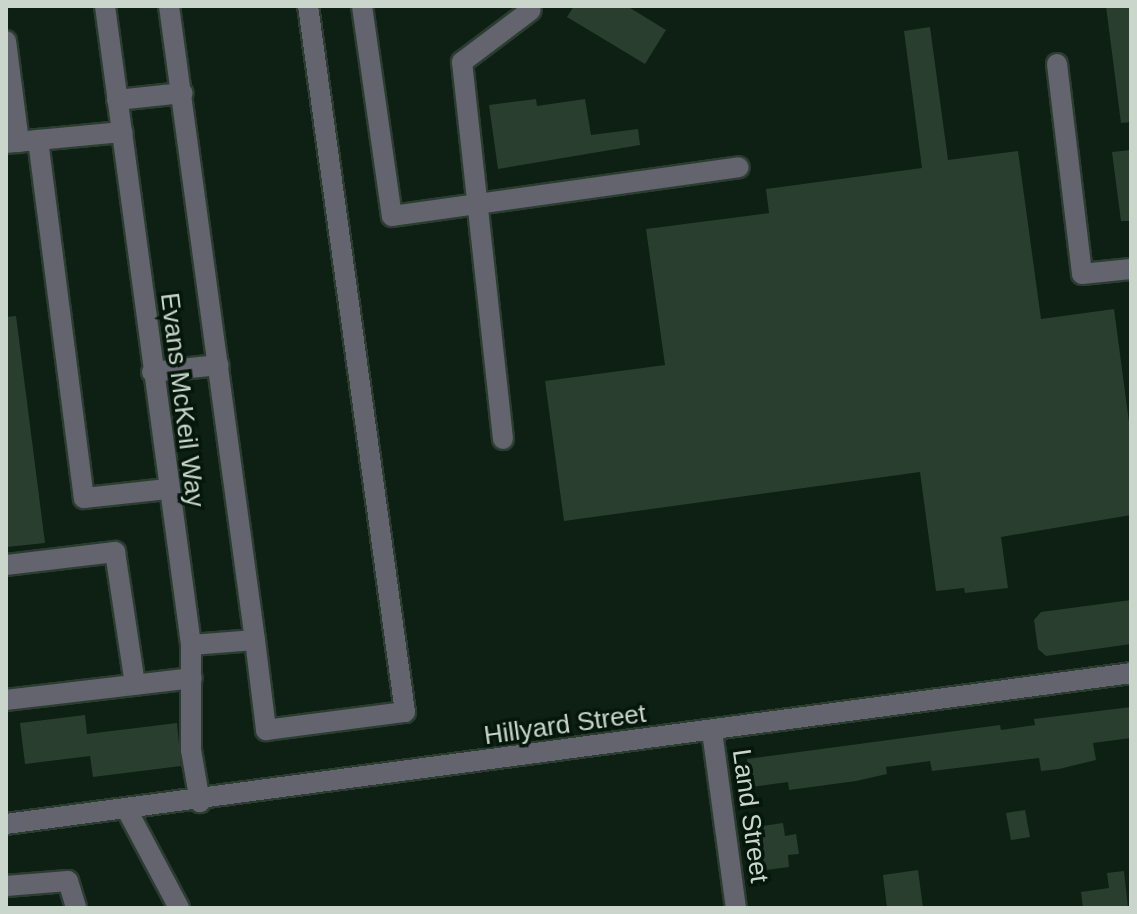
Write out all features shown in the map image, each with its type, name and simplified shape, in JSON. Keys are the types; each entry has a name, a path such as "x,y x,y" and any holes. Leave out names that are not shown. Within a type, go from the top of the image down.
{"street":[{"name":"Evans McKeil Way","path":"105,6 167,489 191,645 191,750 200,802"},
{"path":"169,6 266,730 405,712 308,6"},
{"path":"362,6 392,216 479,207 739,167"},
{"path":"503,439 462,62 531,10"},
{"path":"6,41 84,498 167,489"},
{"path":"1057,64 1082,274 1131,269"},
{"path":"117,100 183,93"},
{"path":"21,142 122,132"},
{"path":"152,372 219,365"},
{"path":"6,565 115,552 135,685"},
{"path":"191,645 255,640"},
{"name":"Hillyard Street","path":"6,824 200,802 1131,673"},
{"path":"6,700 192,678"},
{"name":"Land Street","path":"712,731 736,908"},
{"path":"127,810 179,908"},
{"path":"6,886 68,881 76,908"}],"building":[{"path":"574,6 627,6 666,30 645,64 567,17"},
{"path":"1106,6 1131,6 1131,122 1121,123"},
{"path":"930,27 948,160 1018,151 1041,319 1114,309 1131,437 1131,515 1001,537 1008,588 965,593 964,588 936,591 920,472 564,521 545,381 665,365 646,229 769,213 766,189 922,168 904,31"},
{"path":"536,99 537,106 585,99 591,135 638,129 640,145 498,169 489,105"},
{"path":"1131,150 1131,221 1121,221 1112,152"},
{"path":"16,316 45,543 6,547 6,317"},
{"path":"1131,600 1131,644 1046,656 1038,649 1034,620 1041,612"},
{"path":"1131,707 1131,738 1093,743 1096,760 1059,769 1041,771 1039,758 932,771 930,761 886,767 887,774 856,781 789,790 788,782 751,787 747,759 1000,725 1001,730 1035,725 1034,719"},
{"path":"85,715 87,734 177,723 181,766 93,777 90,756 25,764 20,723"},
{"path":"1025,810 1030,837 1011,840 1006,813"},
{"path":"783,823 785,836 796,834 799,854 788,855 789,867 766,870 754,827"},
{"path":"918,870 923,908 887,908 883,875"},
{"path":"1124,871 1128,908 1083,908 1081,892 1109,888 1107,873"}]}
